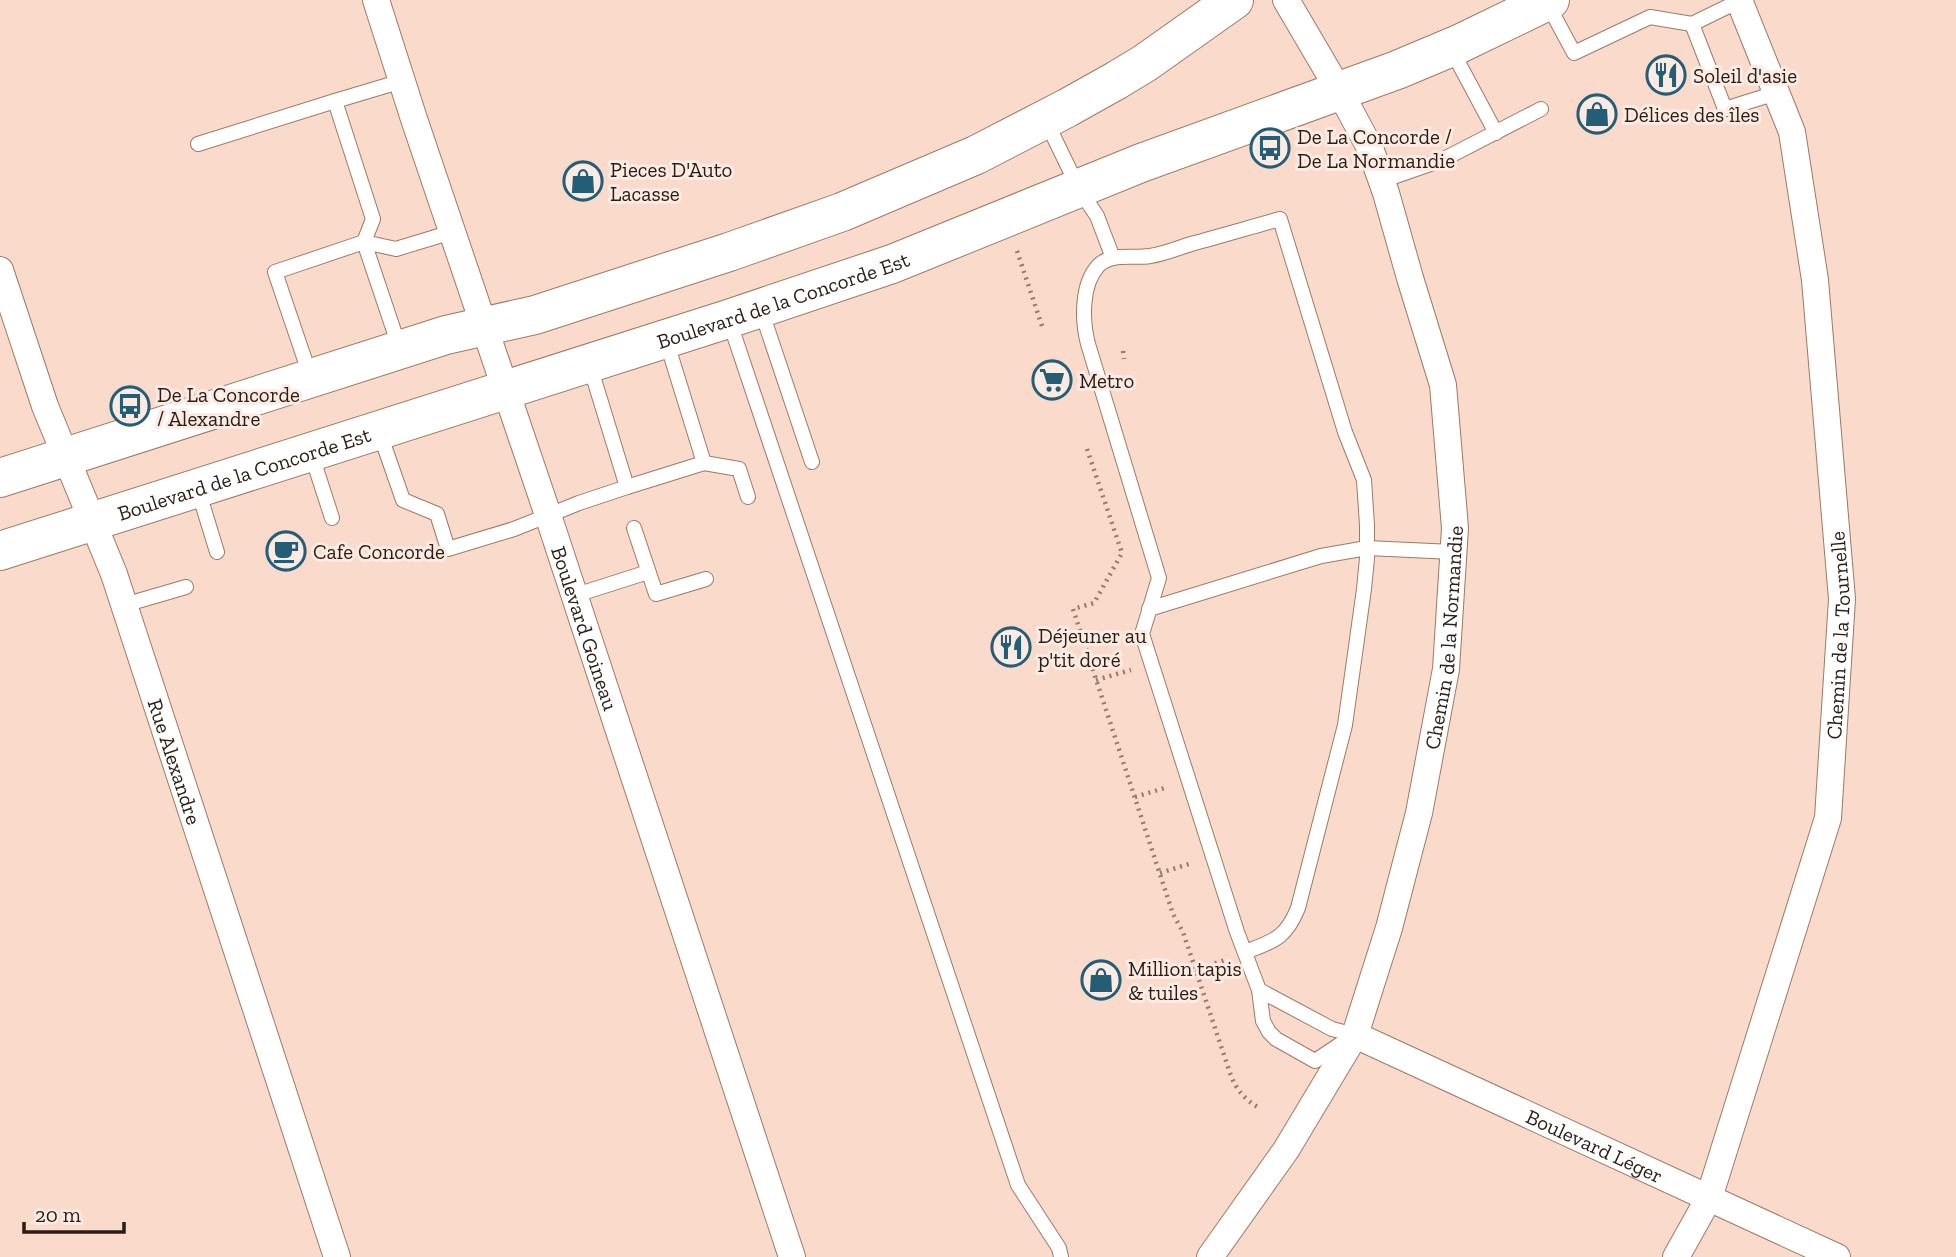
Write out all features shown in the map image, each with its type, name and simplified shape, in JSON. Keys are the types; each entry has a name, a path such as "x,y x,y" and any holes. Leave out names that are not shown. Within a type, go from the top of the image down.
{"street":[{"name":"Boulevard Goineau","path":"376,0 792,1257"},
{"path":"0,478 446,335 534,316 812,223 953,165 1045,120 1117,80 1234,0"},
{"name":"Chemin de la Normandie","path":"1210,1257 1286,1150 1354,1035 1389,928 1419,813 1447,668 1455,528 1443,385 1370,148 1286,0"},
{"name":"Boulevard de la Concorde Est","path":"0,551 745,314 892,264 1164,154 1397,70 1547,1"},
{"name":"Chemin de la Tournelle","path":"1676,1257 1709,1198 1828,818 1842,600 1815,280 1792,132 1739,1"},
{"name":"Rue Alexandre","path":"0,270 45,406 114,574 337,1257"},
{"name":"Boulevard Léger","path":"1354,1035 1837,1257"}],"lane":[{"path":"1547,1 1574,53 1650,17 1692,24 1739,1"},
{"path":"1692,24 1726,109 1776,93"},
{"path":"1450,47 1496,133"},
{"path":"198,144 402,81"},
{"path":"335,101 373,219 364,242 400,350"},
{"path":"1382,181 1442,160 1541,109"},
{"path":"1045,120 1079,189 1097,216 1113,258"},
{"path":"1245,953 1279,938 1292,923 1298,908 1345,725 1367,548 1364,480 1345,432 1280,219 1149,257 1113,258 1099,265 1093,273 1084,300 1084,324 1159,579 1142,634 1245,953 1259,990 1264,1021 1276,1039 1315,1061 1354,1035"},
{"path":"311,378 275,272 364,242 396,249 452,232"},
{"path":"745,314 811,462"},
{"path":"745,314 1018,1185 1059,1248 1061,1257"},
{"path":"666,338 704,463"},
{"path":"589,363 627,488"},
{"path":"379,430 403,500 437,514 448,549 704,463 739,469 748,498"},
{"path":"311,452 332,518"},
{"path":"197,488 217,552"},
{"path":"634,527 656,594 706,579"},
{"path":"1149,609 1321,556 1367,548 1453,552"},
{"path":"573,596 648,572"},
{"path":"124,606 187,587"},
{"path":"1259,990 1332,1029 1354,1035"}],"path":[{"path":"1017,251 1042,326"},
{"path":"1123,351 1124,359"},
{"path":"1087,449 1122,553 1094,603 1073,609 1173,914 1183,932 1235,1086 1251,1103 1261,1109"},
{"path":"1096,680 1152,664"},
{"path":"1135,797 1189,782"},
{"path":"1160,873 1191,863 1216,863"}],"place":[{"name":"Soleil d'asie","path":"1666,75"},
{"name":"Délices des îles","path":"1597,114"},
{"name":"De La Concorde / De La Normandie","path":"1270,148"},
{"name":"Pieces D'Auto Lacasse","path":"583,181"},
{"name":"Metro","path":"1052,380"},
{"name":"De La Concorde / Alexandre","path":"130,406"},
{"name":"Cafe Concorde","path":"286,551"},
{"name":"Déjeuner au p'tit doré","path":"1011,647"},
{"name":"Million tapis & tuiles","path":"1101,980"}]}
